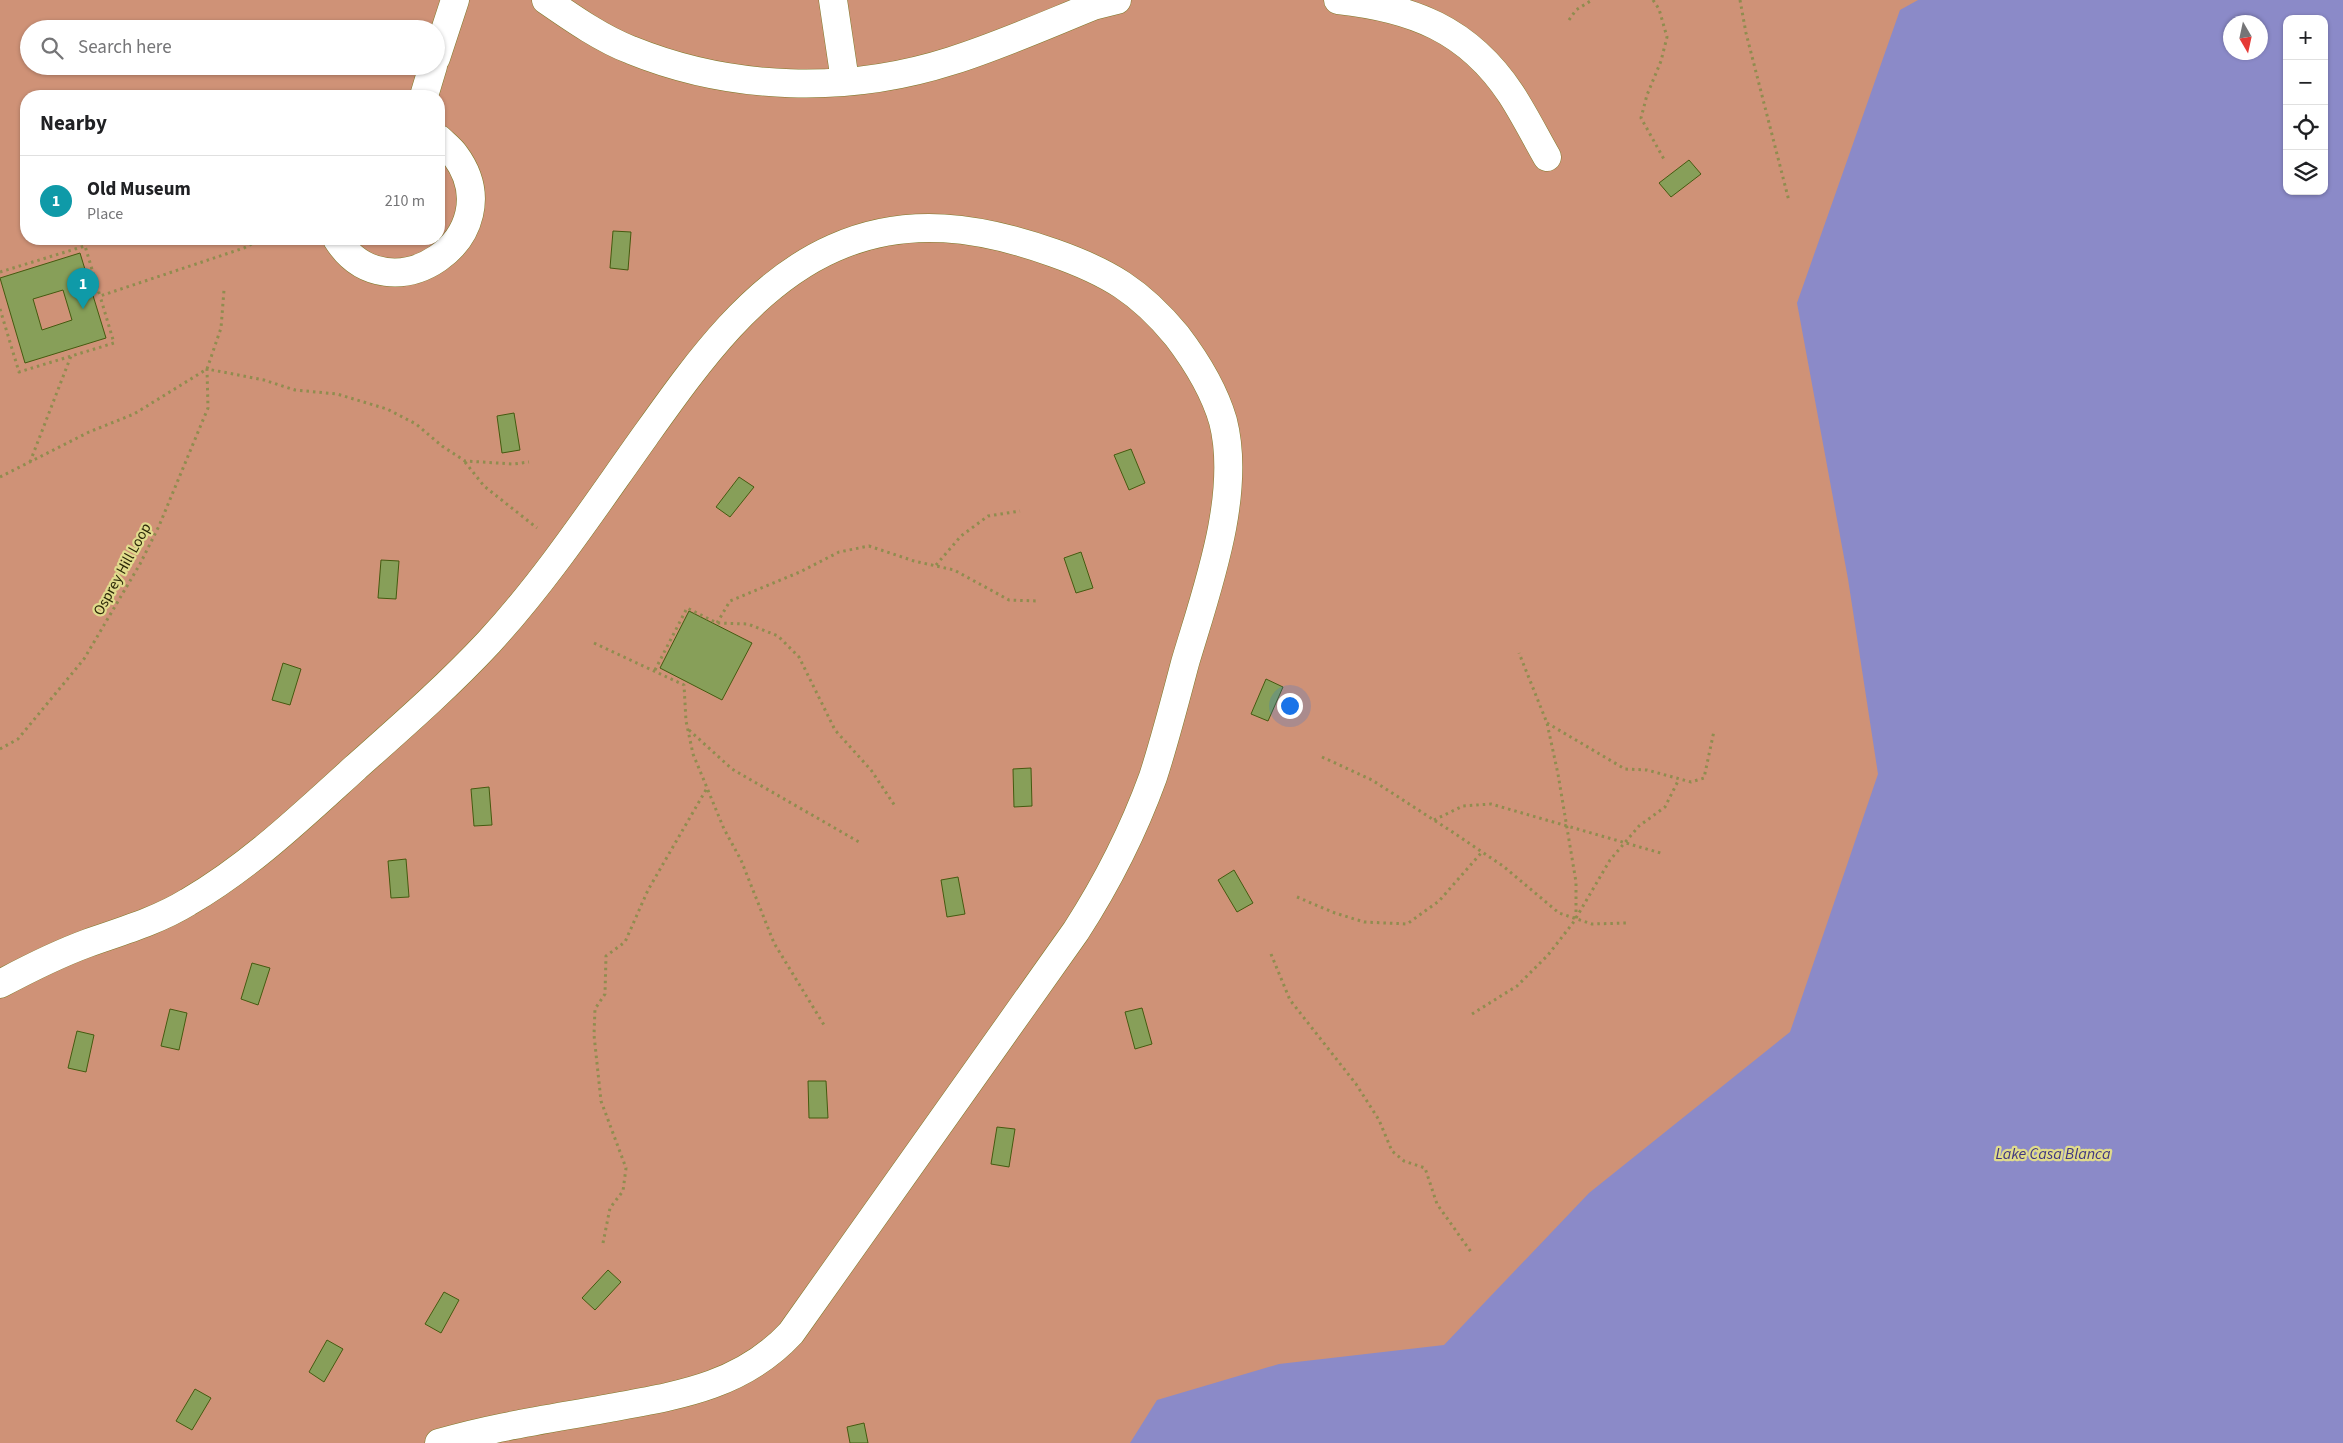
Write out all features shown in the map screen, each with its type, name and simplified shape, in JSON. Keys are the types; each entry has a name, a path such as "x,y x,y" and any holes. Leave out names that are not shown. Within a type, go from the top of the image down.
{"lane":[{"path":"445,31 455,0"},
{"path":"546,0 629,50 684,67 739,80 779,84 845,81 904,73 950,61 1093,6 1117,0"},
{"path":"833,0 845,81"},
{"path":"1338,0 1403,12 1439,25 1462,41 1488,65 1510,93 1547,157"},
{"path":"426,90 430,75"},
{"path":"341,245 361,263 383,271 408,272 433,264 452,248 466,226 471,202 467,176 455,155 445,145"},
{"path":"0,984 80,946 164,915 228,876 271,844 436,695 488,642 522,605 694,367 725,331 785,277 810,260 835,247 863,238 922,228 952,228 1006,237 1078,262 1120,282 1146,302 1192,355 1209,387 1222,418 1227,444 1228,474 1217,552 1154,773 1122,852 1096,899 1076,931 791,1333 770,1354 748,1369 698,1390 511,1426 439,1443"}],"path":[{"path":"1569,20 1576,10 1592,0"},
{"path":"1653,0 1659,9 1667,37 1641,118 1665,162"},
{"path":"1740,0 1746,33 1790,201"},
{"path":"100,296 250,245"},
{"path":"0,272 85,246 114,343 19,372 0,309"},
{"name":"Osprey Hill Loop","path":"0,749 18,739 84,659 140,564 159,526 208,408 206,369 221,328 224,290"},
{"path":"30,463 72,356"},
{"path":"0,477 89,432 134,414 206,369 264,380 295,390 337,394 388,409 416,424 442,446 465,461 484,486 544,533"},
{"path":"465,461 513,464 529,462"},
{"path":"936,566 961,536 988,516 1020,512"},
{"path":"717,623 730,601 800,572 839,552 869,546 914,561 954,570 1009,600 1038,601"},
{"path":"655,670 687,608 717,623 748,624 778,636 799,657 835,730 871,770 895,806"},
{"path":"594,643 684,685 688,729 693,754 724,829 741,860 774,943 824,1025"},
{"path":"1520,653 1547,723 1568,828 1576,882 1576,918"},
{"path":"1547,723 1625,769 1647,770 1691,782 1704,778 1714,731"},
{"path":"688,729 732,769 859,842"},
{"path":"1322,757 1372,780 1482,852 1559,913 1592,924 1627,923"},
{"path":"1472,1014 1517,986 1548,955 1576,918 1610,860 1639,826 1664,807 1679,779"},
{"path":"603,1243 610,1208 623,1191 626,1168 601,1101 594,1035 595,1009 604,994 606,956 624,942 648,890 707,788"},
{"path":"1433,820 1463,806 1491,804 1568,828 1664,854"},
{"path":"1297,897 1335,913 1364,922 1407,924 1439,901 1482,852"},
{"path":"1271,954 1290,1000 1356,1084 1379,1120 1392,1151 1404,1161 1425,1168 1437,1204 1471,1252"}],"shaded area":[{"path":"0,0 2343,0 2343,1443 0,1443"}],"water":[{"name":"Lake Casa Blanca","path":"1918,0 2343,0 2343,1443 1130,1443 1157,1400 1279,1364 1444,1345 1589,1193 1790,1032 1878,774 1848,579 1797,303 1900,10"}],"building":[{"path":"1689,160 1701,174 1671,197 1659,183"},
{"path":"613,231 631,232 628,270 610,268"},
{"path":"80,253 106,338 25,363 0,278","holes":["63,290 72,320 42,330 33,299"]},
{"path":"514,413 520,450 502,453 497,416"},
{"path":"1131,449 1145,483 1129,490 1114,455"},
{"path":"739,477 754,487 730,517 716,507"},
{"path":"1081,552 1093,588 1076,593 1064,558"},
{"path":"381,560 399,561 396,599 378,598"},
{"path":"689,611 752,643 722,700 660,668"},
{"path":"283,663 301,669 290,705 272,700"},
{"path":"1266,679 1283,687 1268,721 1251,714"},
{"path":"1031,768 1032,806 1014,807 1013,769"},
{"path":"489,787 492,825 474,826 471,789"},
{"path":"406,859 409,897 391,898 388,861"},
{"path":"1234,870 1253,903 1237,912 1218,880"},
{"path":"958,877 965,914 947,917 941,880"},
{"path":"252,963 270,968 258,1005 241,999"},
{"path":"1142,1008 1152,1044 1135,1049 1125,1012"},
{"path":"170,1009 187,1013 179,1050 161,1046"},
{"path":"77,1031 94,1035 86,1072 68,1068"},
{"path":"808,1081 826,1081 828,1118 809,1118"},
{"path":"997,1127 1015,1129 1009,1167 991,1164"},
{"path":"608,1270 621,1282 595,1310 582,1298"},
{"path":"444,1292 459,1300 441,1333 425,1324"},
{"path":"327,1340 343,1349 324,1382 309,1372"},
{"path":"195,1389 211,1398 192,1430 176,1421"},
{"path":"864,1423 868,1443 850,1443 847,1427"}],"place":[{"name":"Old Museum","path":"83,309"}]}
